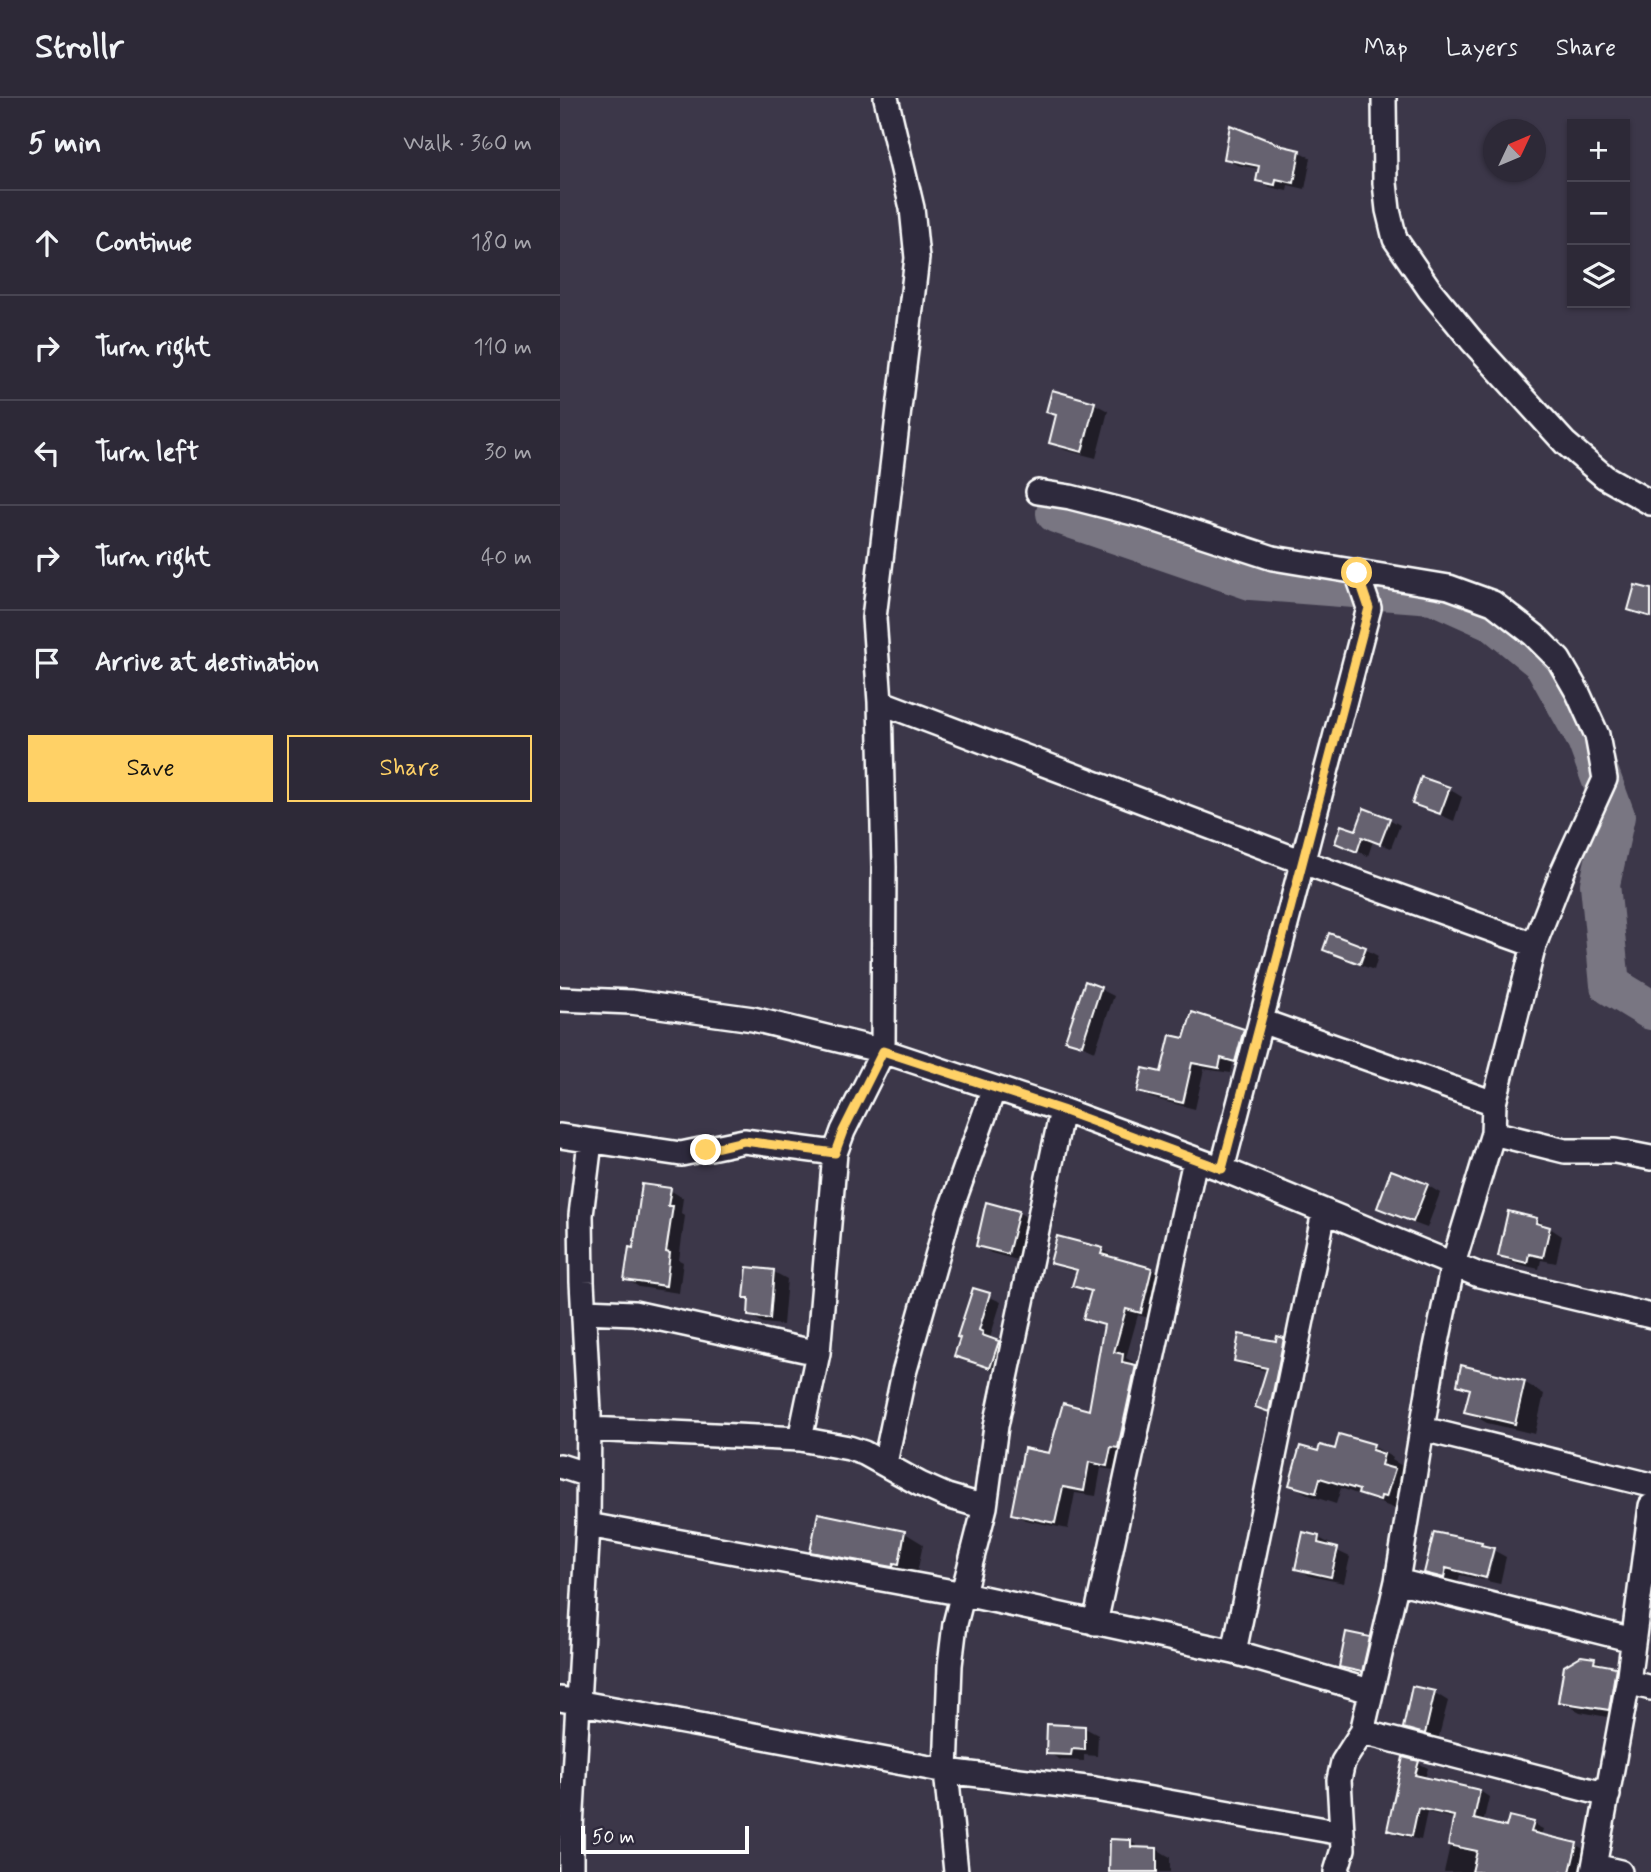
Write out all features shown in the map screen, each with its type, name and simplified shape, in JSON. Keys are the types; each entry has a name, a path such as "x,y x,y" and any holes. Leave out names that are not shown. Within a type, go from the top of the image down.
{"street":[{"path":"800,1439 818,1353 835,1153 843,1131 883,1051 884,867 880,702 874,618 917,258 912,208 886,98"},
{"path":"1384,98 1385,183 1395,239 1430,290 1472,341 1566,443 1605,477 1651,503"},
{"path":"1038,492 1141,515 1273,558 1449,587 1493,603 1534,635 1559,660 1597,735 1605,779 1563,871 1534,945 1494,1102 1493,1133 1453,1264 1433,1362 1397,1581 1362,1732 1343,1762 1339,1780 1343,1849 1336,1872"},
{"path":"1222,1169 1369,608 1357,573"},
{"path":"880,702 1303,862 1534,945"},
{"path":"560,999 631,1002 753,1019 883,1051 1062,1110 1222,1169 1505,1283 1651,1316"},
{"path":"1261,1021 1494,1102"},
{"path":"885,1463 904,1373 949,1214 994,1088"},
{"path":"956,1872 946,1771 950,1665 955,1624 985,1507 996,1426 1062,1110"},
{"path":"1493,1133 1565,1151 1615,1151 1651,1158"},
{"path":"560,1136 681,1154 744,1141 835,1153"},
{"path":"571,1872 569,1700 588,1525 589,1429 582,1207 590,1142"},
{"path":"1095,1623 1195,1160"},
{"path":"1234,1652 1324,1212"},
{"path":"584,1311 634,1313 818,1353"},
{"path":"589,1429 800,1439 849,1448 885,1463 947,1496 985,1507"},
{"path":"1423,1429 1651,1485"},
{"path":"560,1466 588,1475"},
{"path":"1620,1872 1594,1869 1628,1682 1651,1506"},
{"path":"588,1525 964,1594 1234,1652 1370,1691"},
{"path":"1397,1581 1633,1640"},
{"path":"1628,1682 1651,1688"},
{"path":"569,1700 946,1771 1095,1789 1342,1833"},
{"path":"1362,1732 1608,1795"}],"building":[{"path":"1230,125 1300,150 1294,183 1276,179 1275,185 1256,181 1259,166 1224,159"},
{"path":"1052,390 1095,402 1082,452 1049,443 1056,415 1046,412"},
{"path":"1635,585 1651,589 1651,617 1628,610"},
{"path":"1421,777 1450,787 1440,814 1412,804"},
{"path":"1364,808 1390,818 1380,844 1362,837 1357,852 1335,843 1341,825 1356,830"},
{"path":"1329,933 1366,947 1360,964 1323,950"},
{"path":"1085,981 1101,987 1082,1045 1065,1040"},
{"path":"1192,1012 1244,1029 1235,1062 1221,1058 1219,1068 1192,1063 1183,1103 1137,1092 1143,1068 1161,1072 1170,1035 1184,1038"},
{"path":"1391,1170 1428,1184 1413,1222 1377,1208"},
{"path":"642,1184 671,1188 668,1206 673,1206 666,1252 670,1253 666,1286 624,1280 629,1247 633,1248"},
{"path":"986,1202 1019,1211 1008,1254 976,1246"},
{"path":"1508,1211 1537,1218 1536,1223 1550,1227 1543,1257 1529,1254 1527,1263 1498,1256"},
{"path":"1057,1236 1103,1248 1101,1254 1152,1268 1141,1313 1126,1309 1114,1352 1123,1354 1122,1362 1136,1365 1118,1448 1111,1447 1107,1466 1089,1462 1084,1491 1063,1487 1055,1523 1011,1514 1024,1448 1049,1453 1063,1403 1089,1410 1104,1325 1083,1319 1091,1291 1072,1286 1077,1270 1050,1263"},
{"path":"747,1267 774,1270 770,1319 748,1316 749,1298 744,1298"},
{"path":"973,1288 990,1293 979,1330 983,1332 982,1335 999,1341 990,1368 954,1356 960,1338 957,1337"},
{"path":"1239,1334 1276,1341 1277,1336 1284,1338 1269,1412 1255,1407 1267,1368 1234,1361"},
{"path":"1461,1365 1525,1381 1515,1424 1464,1412 1470,1389 1457,1385"},
{"path":"1339,1434 1374,1444 1372,1450 1384,1454 1381,1465 1395,1469 1386,1497 1381,1496 1380,1501 1358,1494 1359,1490 1320,1478 1316,1493 1289,1485 1300,1446 1318,1451 1320,1445 1335,1449"},
{"path":"818,1513 905,1531 899,1564 894,1563 893,1567 810,1552"},
{"path":"1303,1532 1319,1536 1318,1543 1338,1548 1331,1577 1295,1569"},
{"path":"1434,1532 1482,1542 1481,1545 1494,1548 1486,1578 1446,1568 1444,1578 1424,1573"},
{"path":"1346,1632 1370,1637 1362,1672 1339,1667"},
{"path":"1581,1656 1595,1658 1594,1663 1616,1667 1609,1710 1558,1702 1564,1666"},
{"path":"1412,1686 1435,1691 1425,1734 1403,1728"},
{"path":"1047,1724 1085,1726 1085,1750 1072,1749 1071,1755 1046,1754"},
{"path":"1403,1757 1419,1761 1415,1775 1480,1790 1474,1819 1506,1827 1509,1816 1534,1822 1531,1832 1577,1843 1570,1872 1472,1872 1477,1851 1448,1845 1454,1816 1418,1808 1412,1836 1387,1830"},
{"path":"1110,1839 1131,1840 1131,1847 1157,1848 1157,1872 1109,1872"}],"waterway":[{"path":"1056,513 1251,580 1433,594 1493,621 1544,663 1587,740 1615,816 1600,884 1610,985 1651,1010"}],"route":[{"path":"706,1150 744,1141 835,1153 843,1131 883,1051 1062,1110 1222,1169 1369,608 1357,573"}]}
